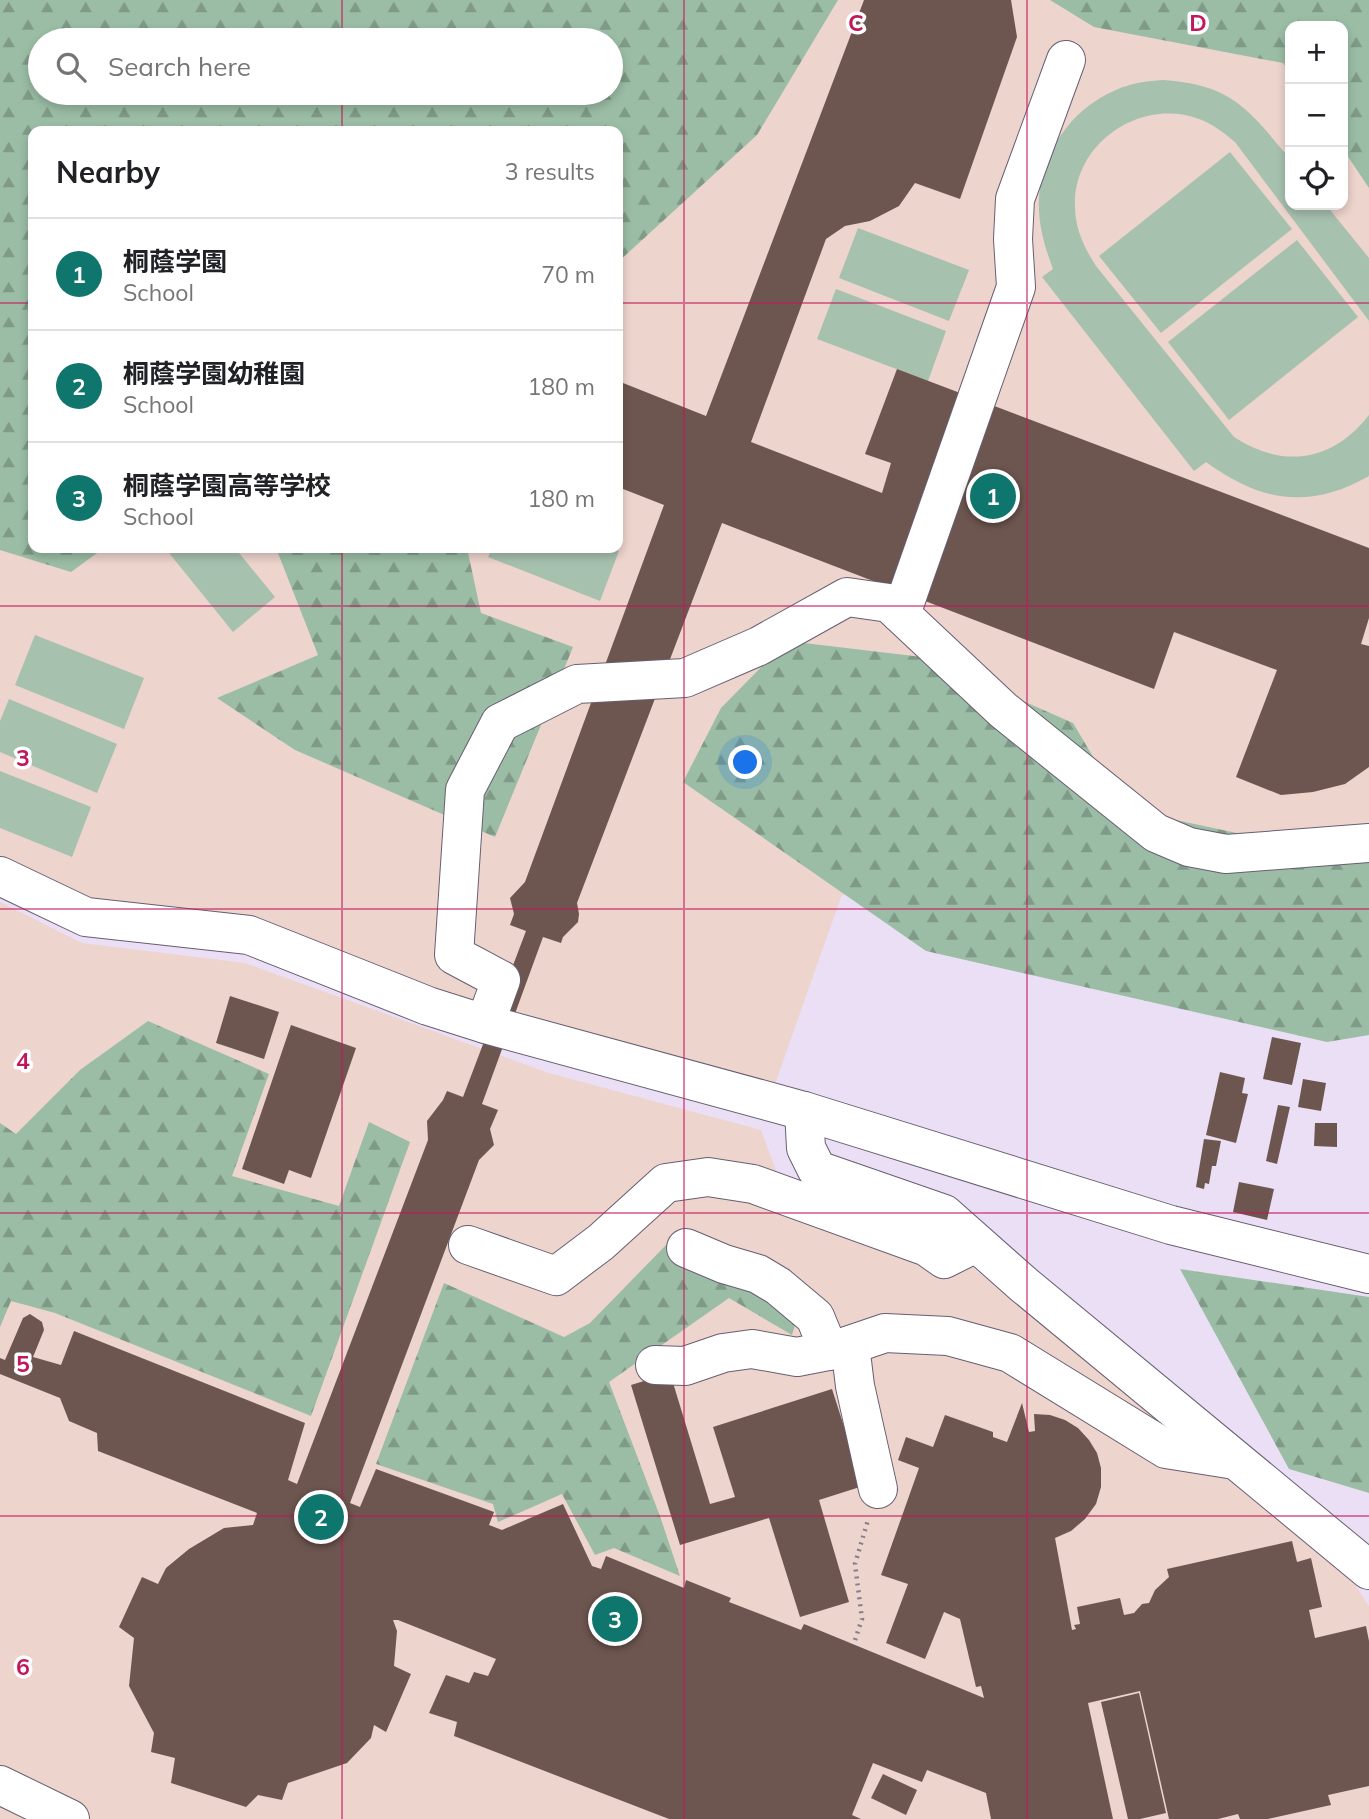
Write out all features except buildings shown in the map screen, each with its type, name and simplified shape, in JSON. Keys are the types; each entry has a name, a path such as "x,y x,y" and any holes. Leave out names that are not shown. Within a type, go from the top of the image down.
{"street":[{"path":"901,614 1016,287 1013,239 1015,199 1066,61"},
{"path":"485,1024 501,980 453,955 465,790 500,723 577,684 685,678 758,646 847,597 889,603 1003,710 1156,833 1189,847 1226,854 1369,843"},
{"path":"0,876 86,917 249,935 428,1006 485,1024 804,1111 1171,1225 1369,1274"},
{"path":"804,1111 806,1148 817,1170 944,1214 1023,1284 1235,1460 1351,1542 1369,1570"},
{"path":"468,1245 556,1276 601,1242 666,1183 708,1177 753,1184 927,1247 944,1259 976,1243"},
{"path":"687,1248 724,1264 758,1274 778,1286 815,1317 840,1348 855,1386 878,1489"},
{"path":"655,1365 685,1366 723,1353 752,1349 797,1357 840,1348 886,1333 948,1336 1010,1353 1051,1381 1166,1449 1235,1460"},
{"path":"0,1785 70,1819"}],"path":[{"path":"855,1640 862,1619 855,1564 878,1489"}],"shaded area":[{"path":"796,0 1167,0 1285,44 1285,210 1348,210 1348,98 1369,134 1369,853 878,866 841,897 775,1084 529,1022 259,922 83,899 0,859 0,445 28,532 28,553 623,553 623,200"},
{"path":"0,902 82,943 245,963 549,1073 761,1130 777,1173 941,1242 1310,1540 1353,1582 1369,1606 1369,1819 0,1819"}],"green space":[{"path":"0,0 838,0 757,135 623,257 623,126 28,126 28,553 97,553 71,572 0,550"},
{"path":"1050,0 1369,0 1369,188 1348,156 1348,21 1285,21 1285,66 1283,63 1094,27"},
{"path":"1163,80 1198,85 1226,96 1250,113 1285,153 1285,209 1235,142 1214,126 1177,114 1155,114 1134,120 1114,131 1098,145 1085,163 1077,183 1075,206 1078,230 1084,245 1096,266 1234,437 1271,454 1306,456 1339,443 1355,431 1369,415 1369,476 1326,494 1286,497 1246,486 1206,462 1194,471 1042,277 1053,269 1039,211 1043,173 1050,155 1070,123 1084,110 1116,90"},
{"path":"1230,152 1292,229 1161,333 1099,256"},
{"path":"1286,210 1330,210 1369,258 1369,321"},
{"path":"858,228 969,270 949,321 839,278"},
{"path":"1297,240 1358,317 1229,420 1168,342"},
{"path":"836,289 946,331 928,381 817,339"},
{"path":"169,553 239,553 275,597 233,632"},
{"path":"278,553 468,553 481,613 573,647 495,837 295,750 217,698 318,655"},
{"path":"490,553 618,553 600,601 488,557"},
{"path":"35,635 144,678 124,729 15,685"},
{"path":"787,641 922,657 1073,723 1124,809 1369,861 1369,1035 1327,1042 926,951 683,782 721,708"},
{"path":"9,699 117,744 97,793 0,752 0,721"},
{"path":"0,771 91,807 72,857 0,828"},
{"path":"148,1021 269,1074 232,1176 339,1206 369,1122 410,1142 311,1416 55,1313 11,1301 0,1327 0,1123 16,1134 80,1070"},
{"path":"668,1243 799,1312 792,1335 729,1298 609,1382 680,1576 614,1548 595,1555 562,1494 498,1522 493,1504 376,1464 444,1283 564,1337 590,1323"},
{"path":"1180,1269 1369,1297 1369,1493 1289,1469"}],"place":[{"name":"桐蔭学園","path":"993,496"},
{"name":"桐蔭学園幼稚園","path":"321,1517"},
{"name":"桐蔭学園高等学校","path":"615,1619"}]}
